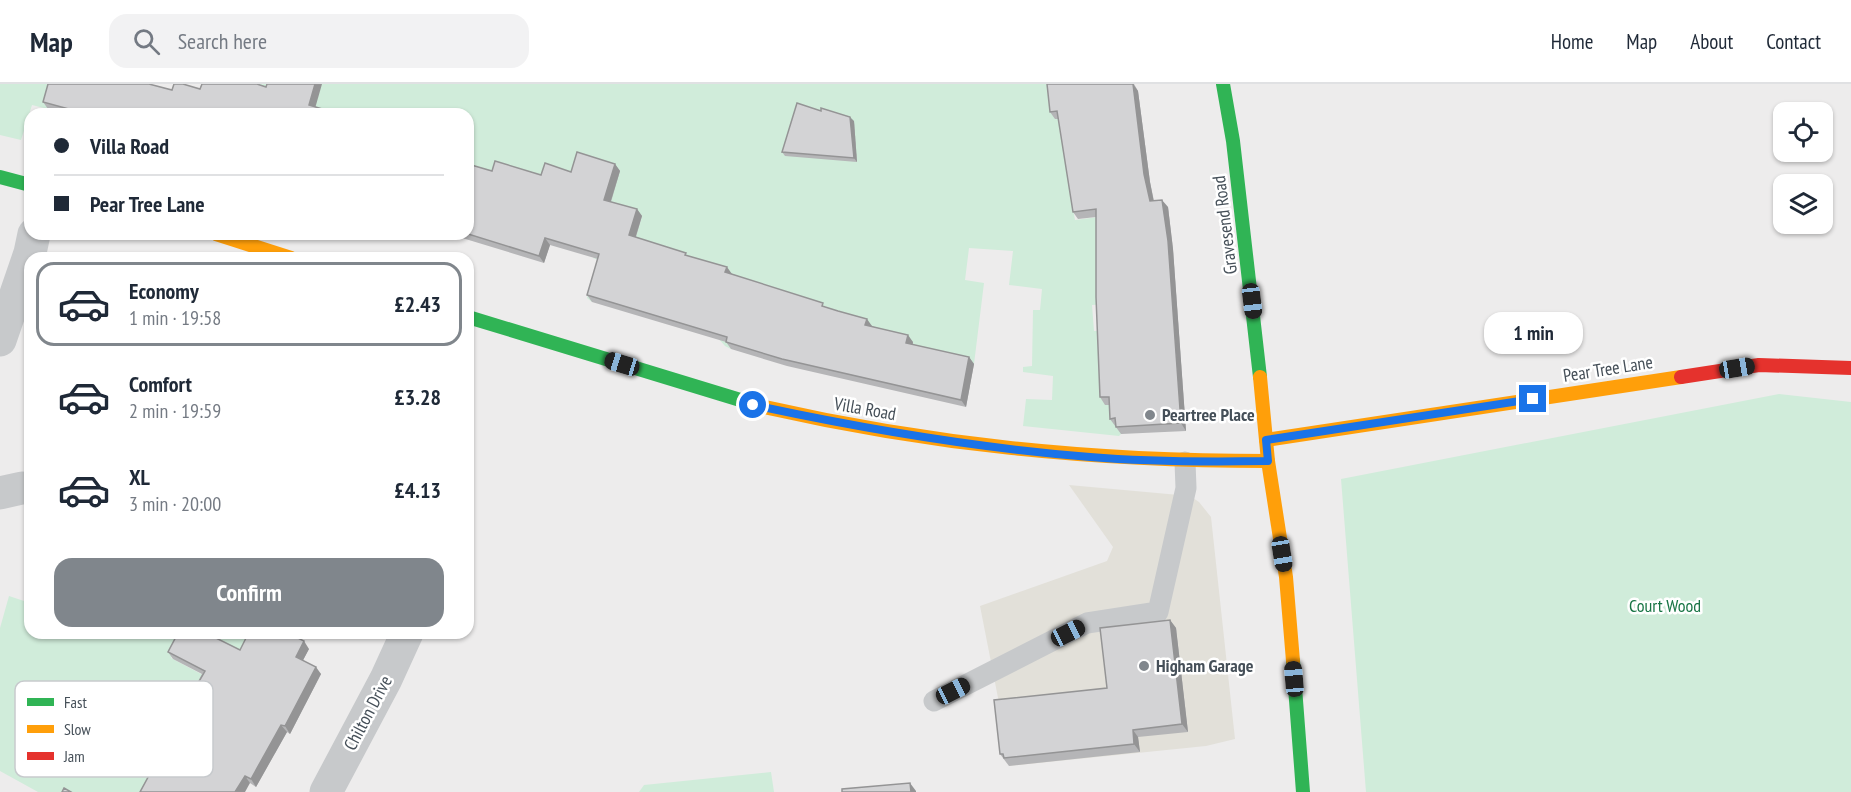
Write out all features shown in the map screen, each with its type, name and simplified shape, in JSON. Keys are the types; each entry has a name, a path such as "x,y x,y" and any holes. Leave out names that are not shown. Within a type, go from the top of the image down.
{"street":[{"name":"Gravesend Road","path":"1223,84 1233,141 1254,315 1268,461 1286,577 1303,792"},
{"path":"0,177 24,183"},
{"path":"235,240 272,252"},
{"path":"0,340 24,270"},
{"name":"Villa Road","path":"474,321 753,405 844,425 951,442 1079,456 1185,462 1268,461"},
{"name":"Pear Tree Lane","path":"1266,440 1760,364 1851,368"},
{"name":"Chilton Drive","path":"326,792 386,679 404,639"}],"lane":[{"path":"933,701 1087,623 1158,612 1186,488 1185,462"}],"shaded area":[{"path":"1069,485 1190,496 1199,502 1211,517 1235,739 1206,746 1009,766 1009,762 1006,762 1000,708 980,606 1107,561 1113,547"}],"green space":[{"path":"0,84 54,84 48,108 32,105 31,108 24,108 24,130 21,140 0,135"},
{"path":"218,84 1101,84 1077,116 1072,203 1075,220 1098,217 1132,303 1092,305 1094,331 1132,329 1114,404 1121,434 1119,436 1023,426 1026,399 1052,400 1053,376 1023,372 1023,367 1032,366 1033,310 1040,310 1042,289 1009,285 1013,251 969,248 965,280 984,283 974,364 911,350 913,342 870,332 828,307 808,302 731,349 725,346 634,242 642,216 619,210 592,302 587,298 599,260 593,258 619,171 519,253 511,253 534,179 493,189 474,174 474,108 300,108"},
{"name":"Court Wood","path":"1779,394 1851,402 1851,792 1366,792 1341,479"},
{"path":"9,596 24,601 24,639 263,639 255,654 179,642 171,658 203,675 200,681 15,681 15,777 156,777 149,792 38,792 0,771 0,628"},
{"path":"771,772 774,792 639,792 644,785"}],"building":[{"path":"48,84 149,84 172,90 174,84 200,89 202,84 257,84 266,87 267,84 315,84 309,105 319,108 65,108 43,102"},
{"path":"1047,84 1133,84 1144,174 1150,201 1162,200 1168,241 1181,423 1116,427 1115,418 1110,419 1109,397 1100,397 1096,297 1096,209 1073,212 1057,111 1050,112"},
{"path":"797,103 850,117 854,158 782,152"},
{"path":"577,152 615,164 604,200 637,209 629,235 727,267 725,272 867,319 865,325 908,335 906,343 969,357 961,400 782,359 726,342 727,337 587,295 599,254 545,238 539,256 474,236 474,166 492,171 495,161 541,175 545,163 571,172"},
{"path":"1170,620 1182,724 1133,730 1134,744 1004,758 1003,754 1000,754 994,700 1107,688 1100,628"},
{"path":"175,639 218,639 240,650 246,639 300,639 304,641 296,657 316,667 285,726 281,725 251,779 245,776 235,792 140,792 148,777 213,777 213,681 199,681 205,671 168,652"},
{"path":"910,783 911,792 842,792 842,789"}],"traffic: fast":[{"path":"1223,84 1233,141 1260,377"},
{"path":"0,177 24,183"},
{"path":"474,319 760,406"},
{"path":"1293,661 1303,792"}],"traffic: slow":[{"path":"235,240 272,252"},
{"path":"1260,377 1268,461 1286,577 1293,661"},
{"path":"1266,440 1681,377"},
{"path":"760,406 887,431 1012,448 1138,458 1268,461"}],"traffic: jam":[{"path":"1681,377 1759,365 1851,368"}],"place":[{"name":"Peartree Place","path":"1150,415"},
{"name":"Higham Garage","path":"1144,666"}],"route":[{"path":"753,405 844,425 951,442 1090,458 1211,462 1268,461 1266,440 1533,399"}]}
